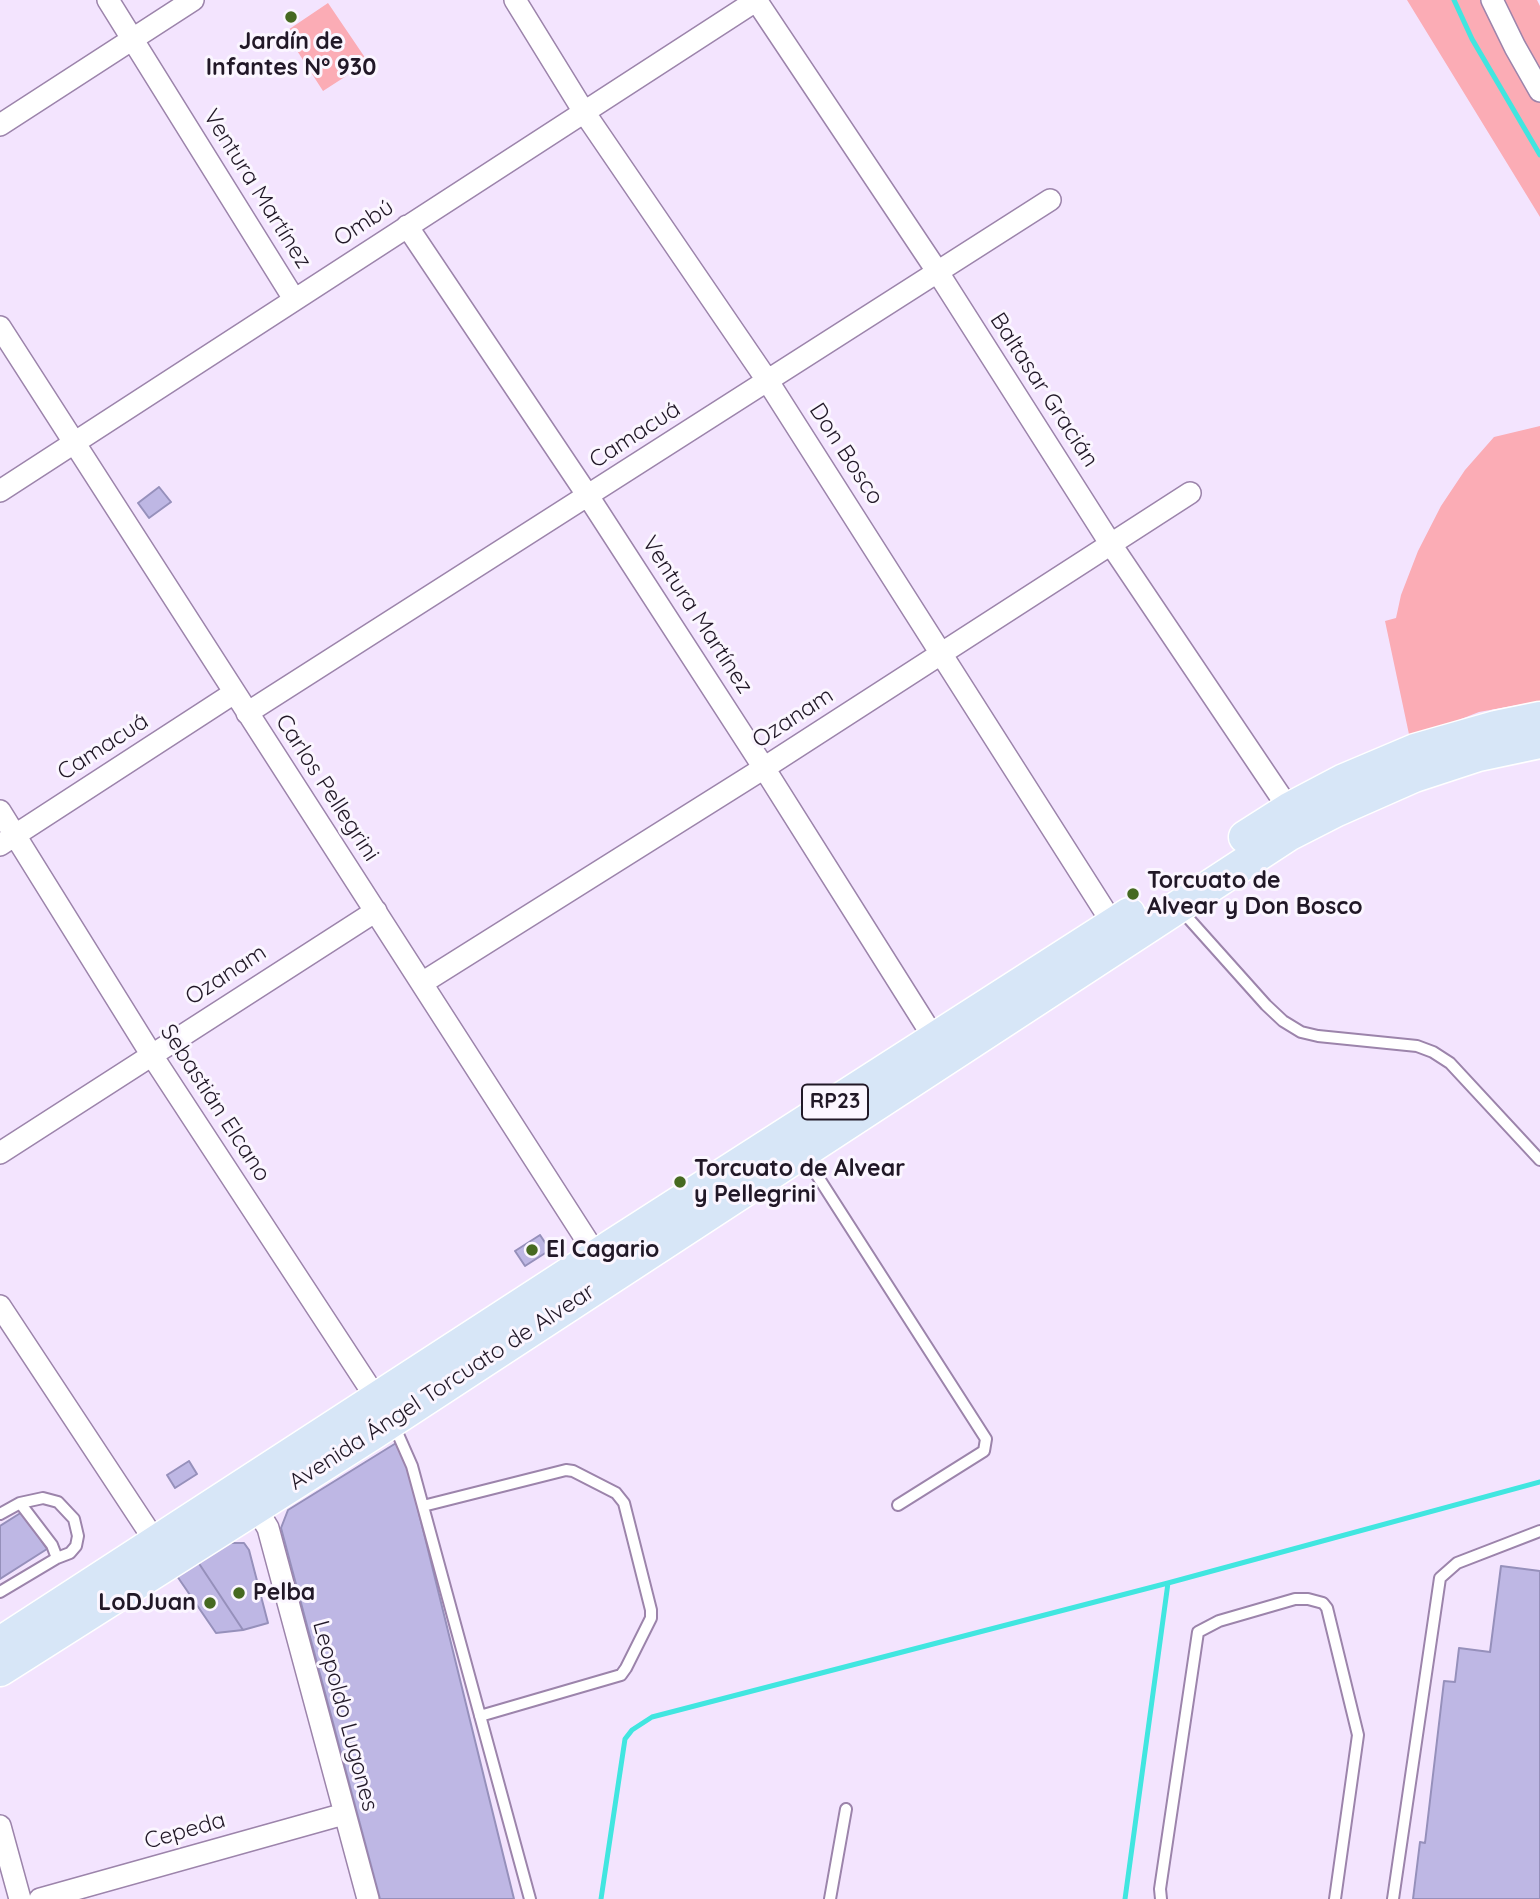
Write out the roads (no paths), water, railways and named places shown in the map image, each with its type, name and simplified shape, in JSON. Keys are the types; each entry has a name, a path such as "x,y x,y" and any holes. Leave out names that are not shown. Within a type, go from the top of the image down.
{"main road":[{"name":"Avenida Ángel Torcuato de Alvear","path":"603,1267 803,1152 1119,934 1289,808 1344,780 1415,750 1496,727 1540,718"},
{"name":"Avenida Ángel Torcuato de Alvear","path":"0,1643 155,1541 385,1410 603,1267 934,1038 1119,934 1179,908 1288,835 1349,804 1450,764 1540,742"},
{"name":"Avenida Ángel Torcuato de Alvear","path":"0,1670 256,1508 385,1410"}],"street":[{"name":"Ventura Martínez","path":"108,0 295,299"},
{"path":"0,125 193,0"},
{"name":"Don Bosco","path":"514,0 584,112 767,380 1119,934"},
{"name":"Ombú","path":"0,491 756,0"},
{"name":"Baltasar Gracián","path":"756,0 937,271 1110,543 1289,808"},
{"path":"1492,0 1540,91"},
{"name":"Camacuá","path":"247,713 1051,200"},
{"name":"Ventura Martínez","path":"407,226 588,496 934,1038"},
{"name":"Carlos Pellegrini","path":"0,327 603,1267"},
{"name":"Ozanam","path":"422,983 764,768 1190,493"},
{"name":"Camacuá","path":"8,840 234,693"},
{"name":"Sebastián Elcano","path":"0,811 8,840 385,1410"},
{"name":"Ozanam","path":"0,1153 376,911"},
{"path":"0,1306 155,1541"},
{"name":"Leopoldo Lugones","path":"256,1508 268,1528 368,1899"},
{"name":"Cepeda","path":"40,1899 344,1814"},
{"path":"0,1826 20,1899"}],"lane":[{"path":"1179,908 1283,1021 1301,1032 1318,1036 1418,1046 1433,1052 1450,1063 1540,1160"},
{"path":"803,1152 986,1439 984,1451 898,1505"},
{"path":"385,1410 408,1454 530,1899"},
{"path":"423,1506 566,1470 616,1493 624,1503 651,1610 651,1618 626,1668 621,1675 480,1716"},
{"path":"0,1514 20,1503 43,1498 58,1502 74,1519 78,1536 76,1546 70,1553 0,1592"},
{"path":"20,1503 52,1545 57,1558"},
{"path":"1394,1899 1440,1578 1457,1563 1540,1531"},
{"path":"1161,1899 1160,1889 1198,1632 1219,1620 1295,1599 1308,1599 1323,1603 1327,1608 1358,1735 1335,1899"},
{"path":"830,1899 846,1809"}],"waterway":[{"path":"1454,0 1472,39 1540,155"},
{"path":"601,1899 625,1739 632,1730 652,1717 1168,1583 1540,1482"},
{"path":"1125,1899 1168,1583"}],"place":[{"name":"Jardín de Infantes N° 930","path":"291,17"},
{"name":"Torcuato de Alvear y Don Bosco","path":"1133,894"},
{"name":"Torcuato de Alvear y Pellegrini","path":"680,1182"},
{"name":"El Cagario","path":"532,1250"},
{"name":"Pelba","path":"239,1593"},
{"name":"LoDJuan","path":"210,1603"}]}
